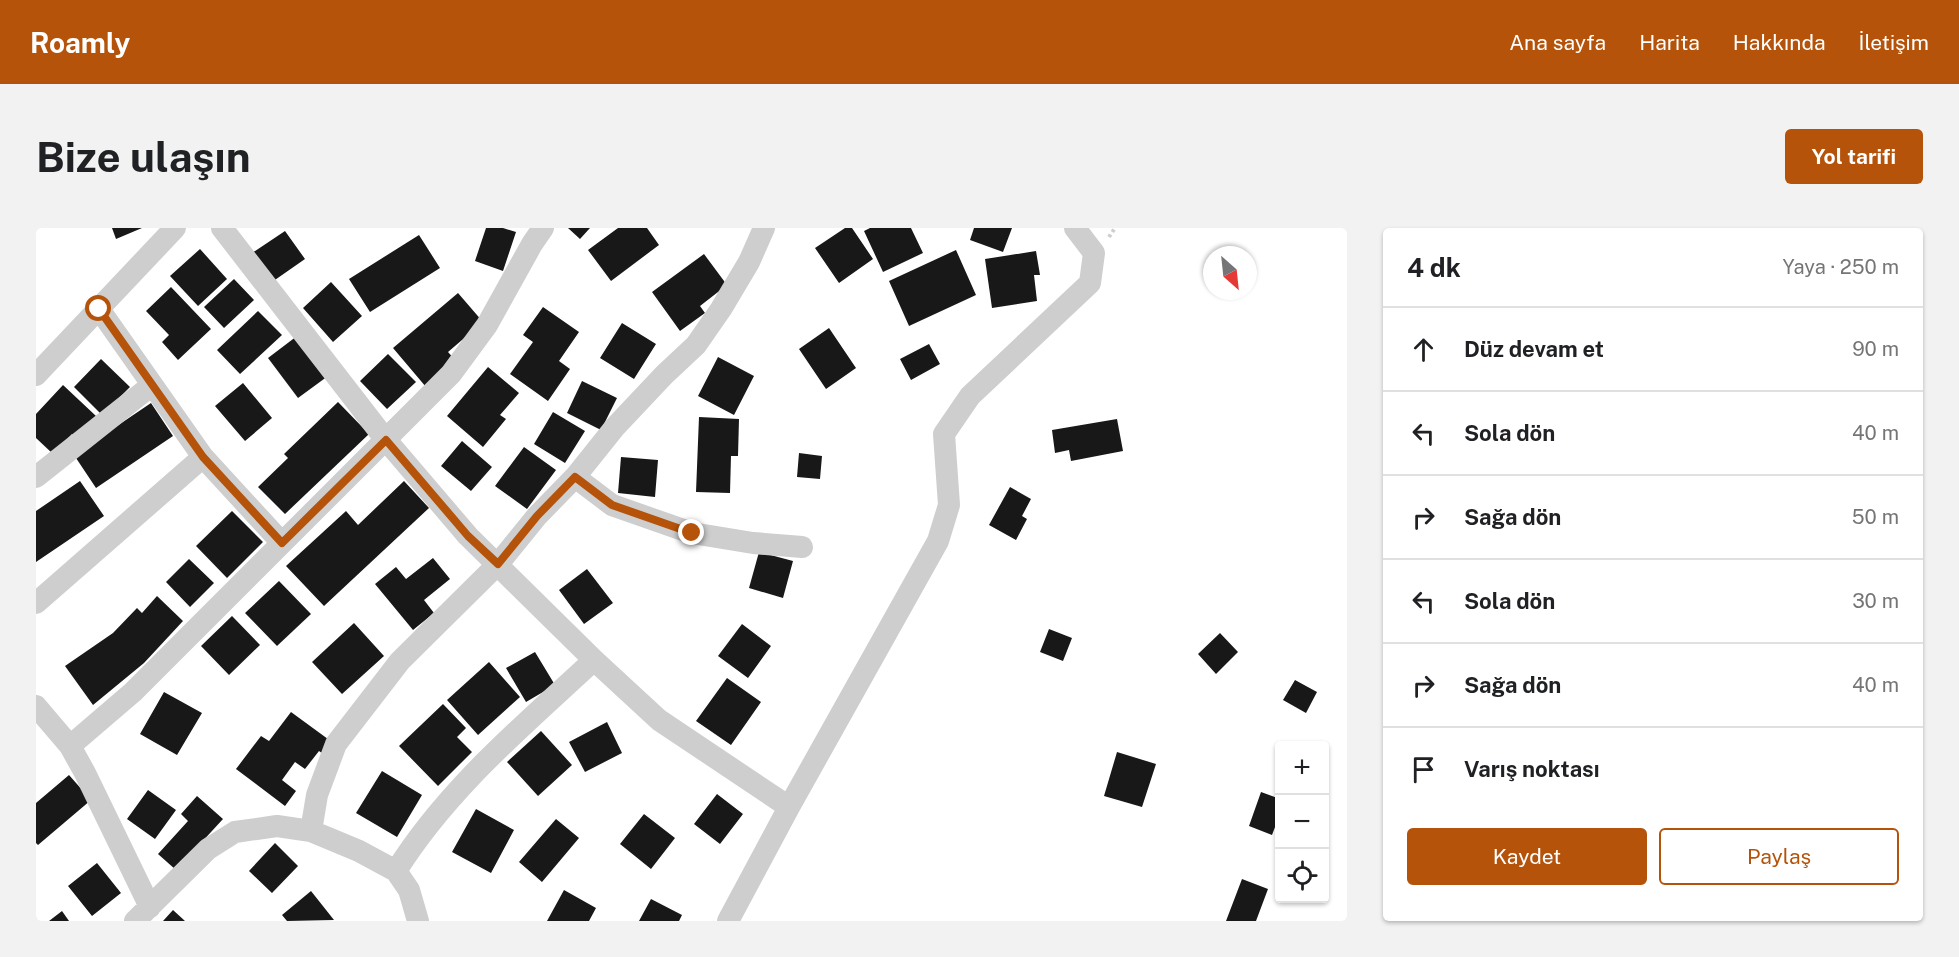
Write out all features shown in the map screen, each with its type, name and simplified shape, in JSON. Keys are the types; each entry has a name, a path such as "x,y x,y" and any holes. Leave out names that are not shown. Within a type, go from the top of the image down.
{"street":[{"path":"36,375 175,228"},
{"path":"222,228 386,440 468,536 658,720 789,807"},
{"path":"70,746 133,692 451,374 487,325 543,228"},
{"path":"311,831 317,795 336,744 400,661 498,564 537,516 575,477 615,427 696,345 722,309 749,262 764,228"},
{"path":"728,921 938,541 949,505 944,434 970,396 1090,283 1095,253 1075,228"},
{"path":"99,309 203,457 282,543"},
{"path":"36,477 152,385"},
{"path":"36,603 203,457"},
{"path":"575,477 612,505 692,533 753,543 801,547"},
{"path":"396,871 420,835 471,774 594,660"},
{"path":"36,706 70,746 86,773 142,914 208,849 235,832 277,826 311,831 359,851 396,871 410,890 418,921"}],"building":[{"path":"112,228 142,228 116,239"},
{"path":"486,228 503,228 516,232 503,271 475,261"},
{"path":"568,228 590,228 580,239"},
{"path":"618,228 647,228 659,245 611,281 588,250"},
{"path":"845,228 852,228 873,259 839,283 815,248"},
{"path":"870,228 911,228 923,253 883,272 864,231"},
{"path":"974,228 1012,228 1003,252 970,240"},
{"path":"285,231 305,259 272,282 252,253"},
{"path":"419,235 440,268 370,312 349,279"},
{"path":"200,249 227,279 198,306 170,276"},
{"path":"956,250 976,295 909,326 889,281"},
{"path":"1036,251 1040,275 1034,275 1037,301 992,308 985,259"},
{"path":"704,254 727,285 700,306 705,313 680,331 652,292"},
{"path":"234,279 254,300 224,328 204,307"},
{"path":"331,282 362,316 333,342 303,308"},
{"path":"171,287 211,329 178,360 162,342 169,335 146,311"},
{"path":"458,293 483,322 448,352 456,361 426,387 393,348"},
{"path":"543,307 579,332 559,361 570,369 548,401 510,374 533,342 523,335"},
{"path":"258,311 282,335 240,374 217,350"},
{"path":"622,323 656,344 634,379 600,358"},
{"path":"829,328 856,368 826,389 799,349"},
{"path":"297,336 328,376 298,398 268,358"},
{"path":"929,344 940,364 911,380 900,359"},
{"path":"388,354 416,382 387,409 360,381"},
{"path":"718,357 754,376 734,415 698,396"},
{"path":"101,359 130,387 102,415 74,387"},
{"path":"488,367 519,393 500,415 506,419 483,447 447,416"},
{"path":"582,381 617,398 601,430 567,413"},
{"path":"243,383 272,418 245,441 215,406"},
{"path":"63,385 96,416 76,438 72,434 53,454 36,438 36,414"},
{"path":"338,402 369,434 285,514 258,487 288,458 284,454"},
{"path":"151,403 173,436 96,488 74,455"},
{"path":"553,412 585,431 565,463 534,444"},
{"path":"699,417 739,419 738,456 731,456 730,493 696,492"},
{"path":"1117,419 1123,451 1071,461 1069,450 1055,453 1052,430"},
{"path":"462,441 492,467 471,491 441,466"},
{"path":"524,447 556,470 527,509 495,486"},
{"path":"799,453 822,456 820,479 797,477"},
{"path":"621,457 658,460 655,497 618,493"},
{"path":"80,481 104,516 36,562 36,511"},
{"path":"404,481 429,508 324,606 286,566 346,511 358,525"},
{"path":"1010,487 1031,499 1022,516 1027,519 1016,540 989,525"},
{"path":"232,511 263,542 227,578 196,546"},
{"path":"759,552 793,561 783,598 749,588"},
{"path":"433,558 450,579 424,600 434,613 413,630 375,584 396,567 406,579"},
{"path":"189,559 214,583 190,607 166,582"},
{"path":"587,569 613,603 584,624 559,590"},
{"path":"279,581 311,614 277,646 245,613"},
{"path":"157,596 183,621 144,663 93,705 65,666 113,633 137,608 142,613"},
{"path":"232,616 260,645 229,675 201,646"},
{"path":"354,623 384,656 342,694 312,662"},
{"path":"742,624 771,646 748,678 718,656"},
{"path":"1049,629 1072,638 1063,661 1040,652"},
{"path":"1220,633 1238,652 1216,674 1198,654"},
{"path":"535,652 555,685 526,702 506,668"},
{"path":"489,662 520,697 478,735 447,700"},
{"path":"727,678 761,702 731,745 696,721"},
{"path":"1295,680 1317,692 1306,713 1283,700"},
{"path":"164,692 202,713 177,755 140,734"},
{"path":"443,704 466,728 457,737 472,752 438,786 399,746"},
{"path":"291,712 332,742 323,754 319,751 305,769 295,762 282,780 296,791 285,806 236,769 261,736 269,741"},
{"path":"607,722 622,753 585,772 569,742"},
{"path":"541,731 572,765 538,796 507,762"},
{"path":"1117,752 1156,764 1142,807 1104,796"},
{"path":"382,771 422,795 397,837 356,813"},
{"path":"69,775 91,800 38,845 36,843 36,803"},
{"path":"148,790 176,810 155,839 127,819"},
{"path":"1261,792 1275,797 1275,827 1272,835 1249,826"},
{"path":"717,794 743,814 720,844 694,824"},
{"path":"197,796 223,819 176,870 158,854 188,821 181,814"},
{"path":"476,809 514,830 491,873 452,852"},
{"path":"644,814 675,838 651,869 620,844"},
{"path":"556,819 579,838 542,882 519,862"},
{"path":"275,843 298,866 272,893 249,871"},
{"path":"97,863 121,893 92,916 68,886"},
{"path":"1242,879 1268,889 1256,921 1226,921"},
{"path":"564,890 596,908 589,921 547,921"},
{"path":"311,891 334,920 287,921 282,915"},
{"path":"651,899 682,915 679,921 639,921"},
{"path":"173,910 185,921 163,921"},
{"path":"62,911 69,921 49,921"}],"route":[{"path":"99,309 203,457 282,543 386,440 468,536 498,564 537,516 575,477 612,505 692,533"}]}
